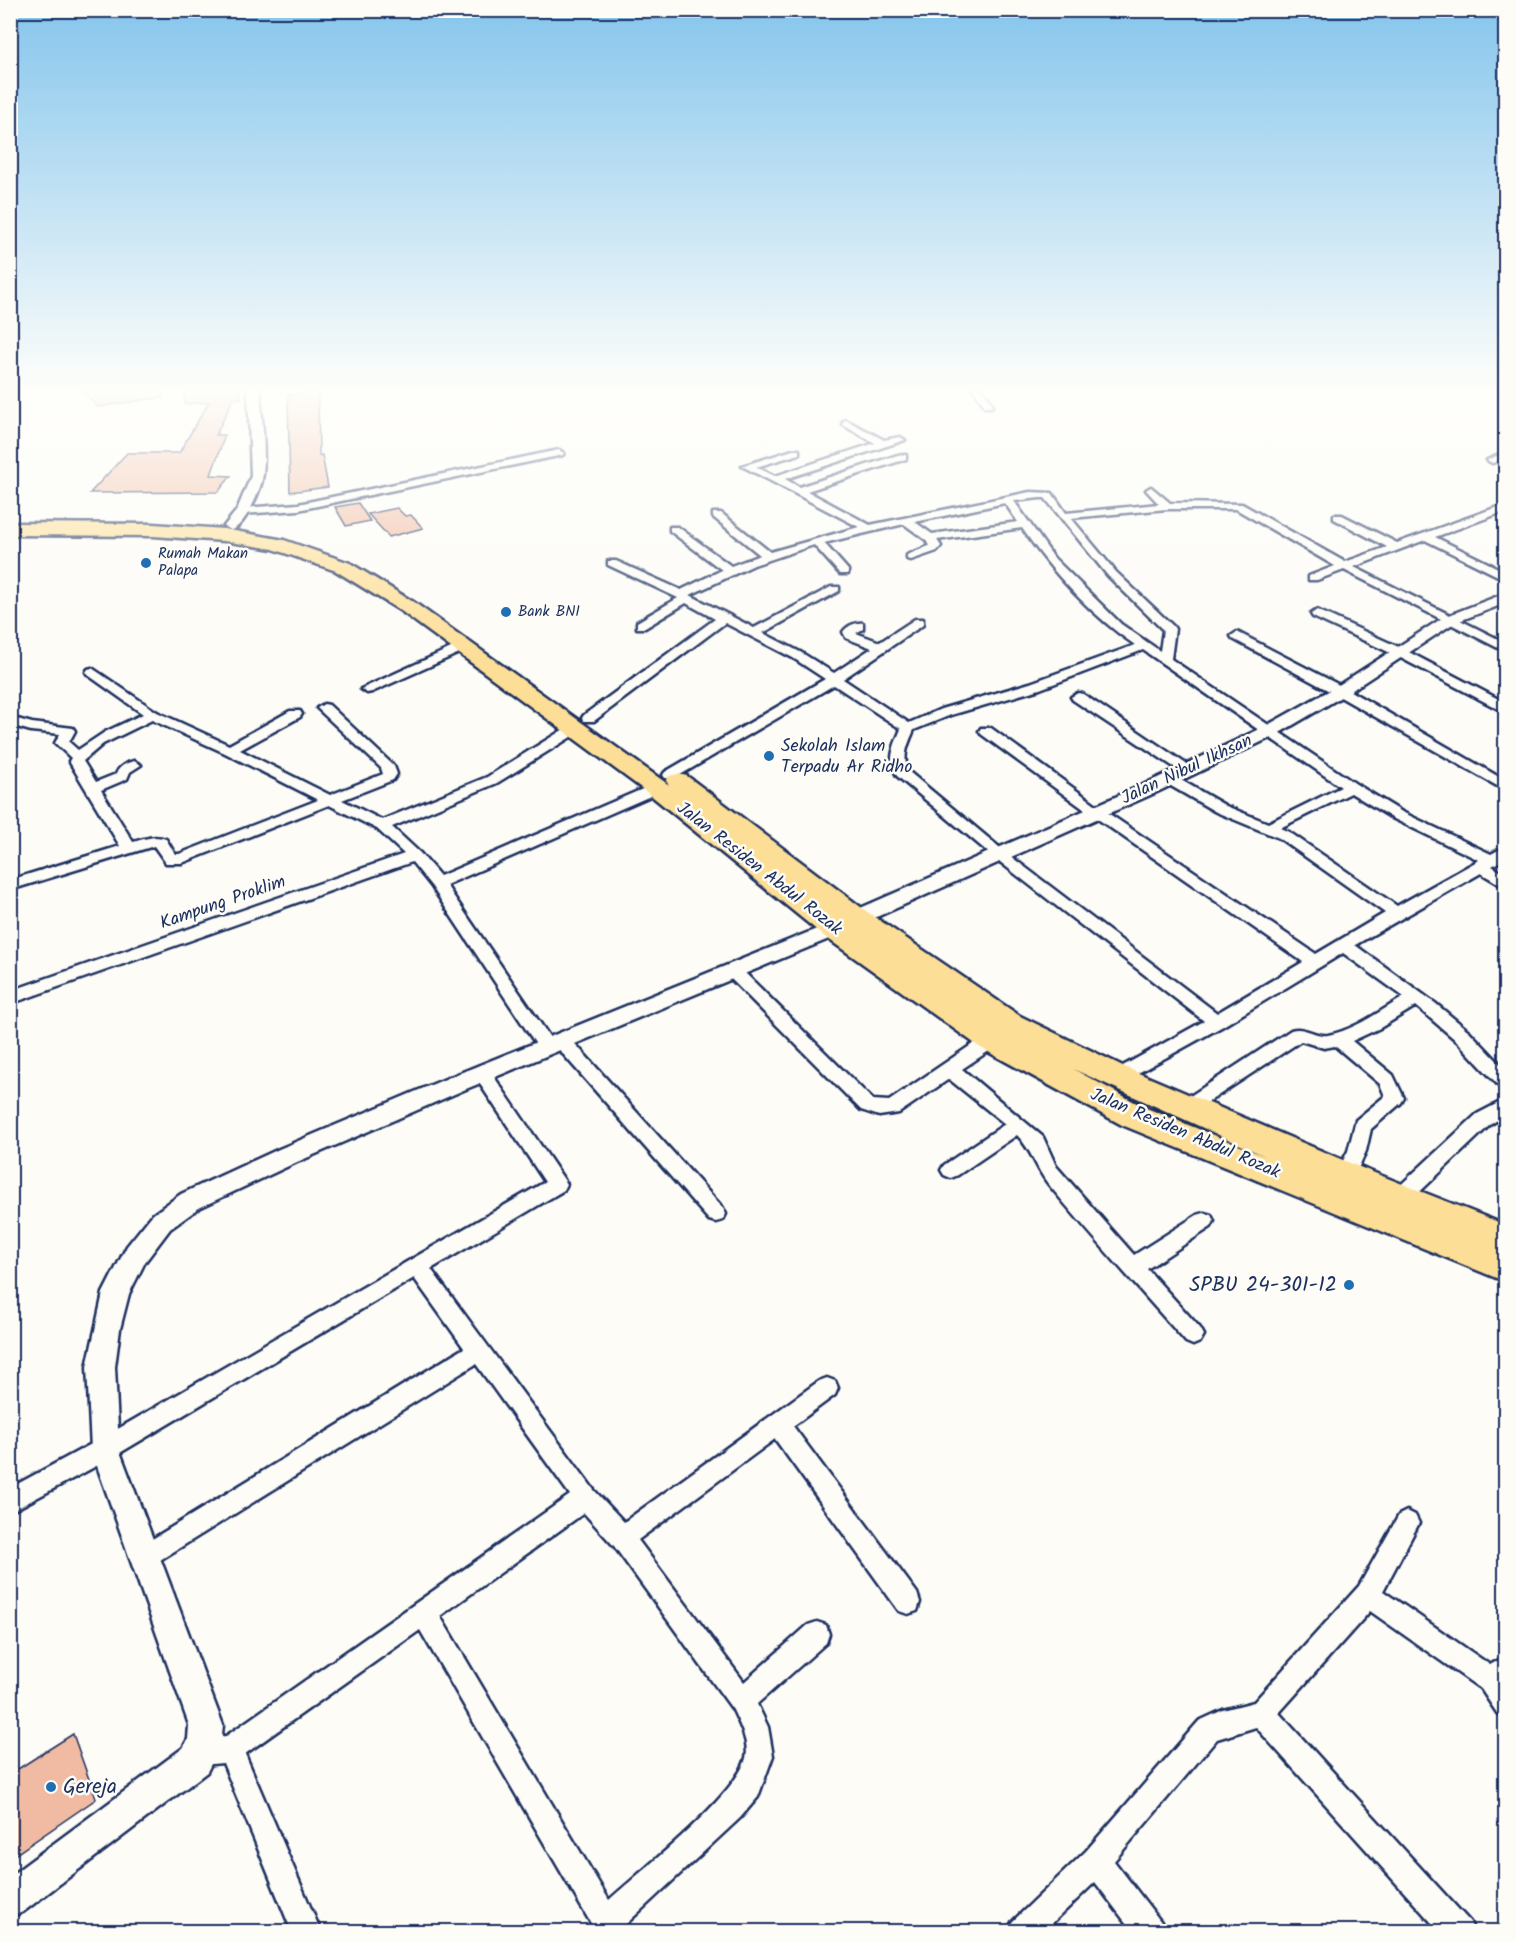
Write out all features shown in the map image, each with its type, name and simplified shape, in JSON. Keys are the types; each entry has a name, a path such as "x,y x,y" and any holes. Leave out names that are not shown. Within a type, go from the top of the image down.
{"highway":[{"name":"Jalan Residen Abdul Rozak","path":"10,521 112,520 233,524 290,536 363,563 418,595 581,723"},
{"name":"Jalan Residen Abdul Rozak","path":"10,529 153,530 233,524 277,544 343,567 408,607 462,647 581,723 664,781 738,855 1011,1024 1055,1048 1118,1077 1345,1176 1506,1240"},
{"name":"Jalan Residen Abdul Rozak","path":"845,923 992,1040 1133,1116 1506,1268"}],"street":[{"path":"233,524 256,479"},
{"path":"233,524 298,507 435,479"},
{"path":"773,479 868,528"},
{"path":"776,480 780,479"},
{"path":"798,491 836,479"},
{"path":"1151,490 1167,507"},
{"path":"641,625 684,596 729,570 768,555 868,528 1008,500 1048,495 1112,573 1169,629 1165,660"},
{"path":"1008,500 1050,561 1117,627 1351,787 1486,863 1506,883"},
{"path":"1063,516 1167,507 1238,506 1345,566 1506,648"},
{"path":"1313,578 1506,507"},
{"path":"717,515 768,555"},
{"path":"1338,517 1398,548"},
{"path":"906,521 930,538 935,546 933,549 911,557"},
{"path":"930,538 1024,524"},
{"path":"674,529 729,570"},
{"path":"1427,537 1506,577"},
{"path":"817,542 844,572"},
{"path":"612,564 684,596 723,619 816,666 908,728"},
{"path":"754,633 835,589"},
{"name":"Jalan Nibul Ikhsan","path":"201,1752 206,1735 206,1725 105,1449 101,1367 106,1329 116,1293 136,1254 161,1222 190,1201 286,1156 733,971 1169,779 1270,730 1340,691 1449,620 1506,597"},
{"path":"1317,614 1399,652 1506,710"},
{"path":"382,826 492,780 581,723 723,619"},
{"path":"437,883 664,781 834,680 919,622"},
{"path":"859,626 849,632 850,635 880,647"},
{"path":"1237,636 1340,691 1506,787"},
{"path":"1143,646 1035,687 946,712 908,728 897,759 897,766 902,773 1000,855 1217,1022"},
{"path":"367,689 462,647"},
{"path":"92,672 152,715 230,750 382,826 415,856 437,883 554,1044 716,1214"},
{"path":"1077,697 1188,770"},
{"path":"10,885 129,848 159,842 169,859 175,860 388,777 390,774 387,766 324,708"},
{"path":"230,750 295,714"},
{"path":"129,848 76,761 77,756 87,748 152,715"},
{"path":"10,721 31,727 67,730 68,734 62,742 77,756"},
{"path":"986,731 1096,812 1317,963"},
{"path":"91,789 122,776 124,770 134,765"},
{"path":"1169,779 1221,809 1269,828 1316,857 1396,913"},
{"path":"1269,828 1351,787"},
{"path":"1118,1077 1217,1022 1396,913 1506,851"},
{"name":"Kampung Proklim","path":"10,998 415,856"},
{"path":"1344,945 1464,1037 1506,1082"},
{"path":"733,971 867,1106 879,1109 893,1108 992,1040"},
{"path":"1187,1107 1297,1035 1307,1035 1321,1041 1337,1038 1355,1032 1416,998"},
{"path":"1337,1038 1387,1080 1395,1098 1363,1125 1357,1151 1345,1176"},
{"path":"951,1070 1036,1142 1049,1171 1131,1268 1193,1335"},
{"path":"10,1501 105,1449 557,1184 482,1073"},
{"path":"1400,1198 1484,1119 1506,1106"},
{"path":"951,1170 1018,1125"},
{"path":"1131,1268 1204,1221"},
{"path":"417,1266 586,1498 622,1538 742,1701 755,1727 760,1756 748,1787 730,1808 610,1927 424,1612"},
{"path":"144,1557 480,1352"},
{"path":"622,1538 827,1388"},
{"path":"778,1425 908,1602"},
{"path":"10,1899 195,1760 201,1752 230,1749 586,1498"},
{"path":"1022,1932 1096,1861 1208,1730 1223,1723 1261,1713 1368,1595 1407,1523"},
{"path":"1368,1595 1498,1674 1506,1704"},
{"path":"742,1701 817,1634"},
{"path":"1261,1713 1460,1932"},
{"path":"230,1749 307,1932"},
{"path":"1096,1861 1151,1932"}],"building":[{"path":"103,479 229,479 218,492 90,493"},
{"path":"290,479 326,479 328,487 290,492"},
{"path":"358,503 370,521 346,526 335,507"},
{"path":"397,508 405,516 411,515 423,528 389,537 368,514"},
{"name":"Gereja","path":"73,1734 96,1799 10,1858 10,1774"}],"place":[{"name":"Rumah Makan Palapa","path":"146,563"},
{"name":"Bank BNI","path":"506,612"},
{"name":"Sekolah Islam Terpadu Ar Ridho","path":"769,756"},
{"name":"SPBU 24-301-12","path":"1349,1285"},
{"name":"Gereja","path":"51,1787"}]}
